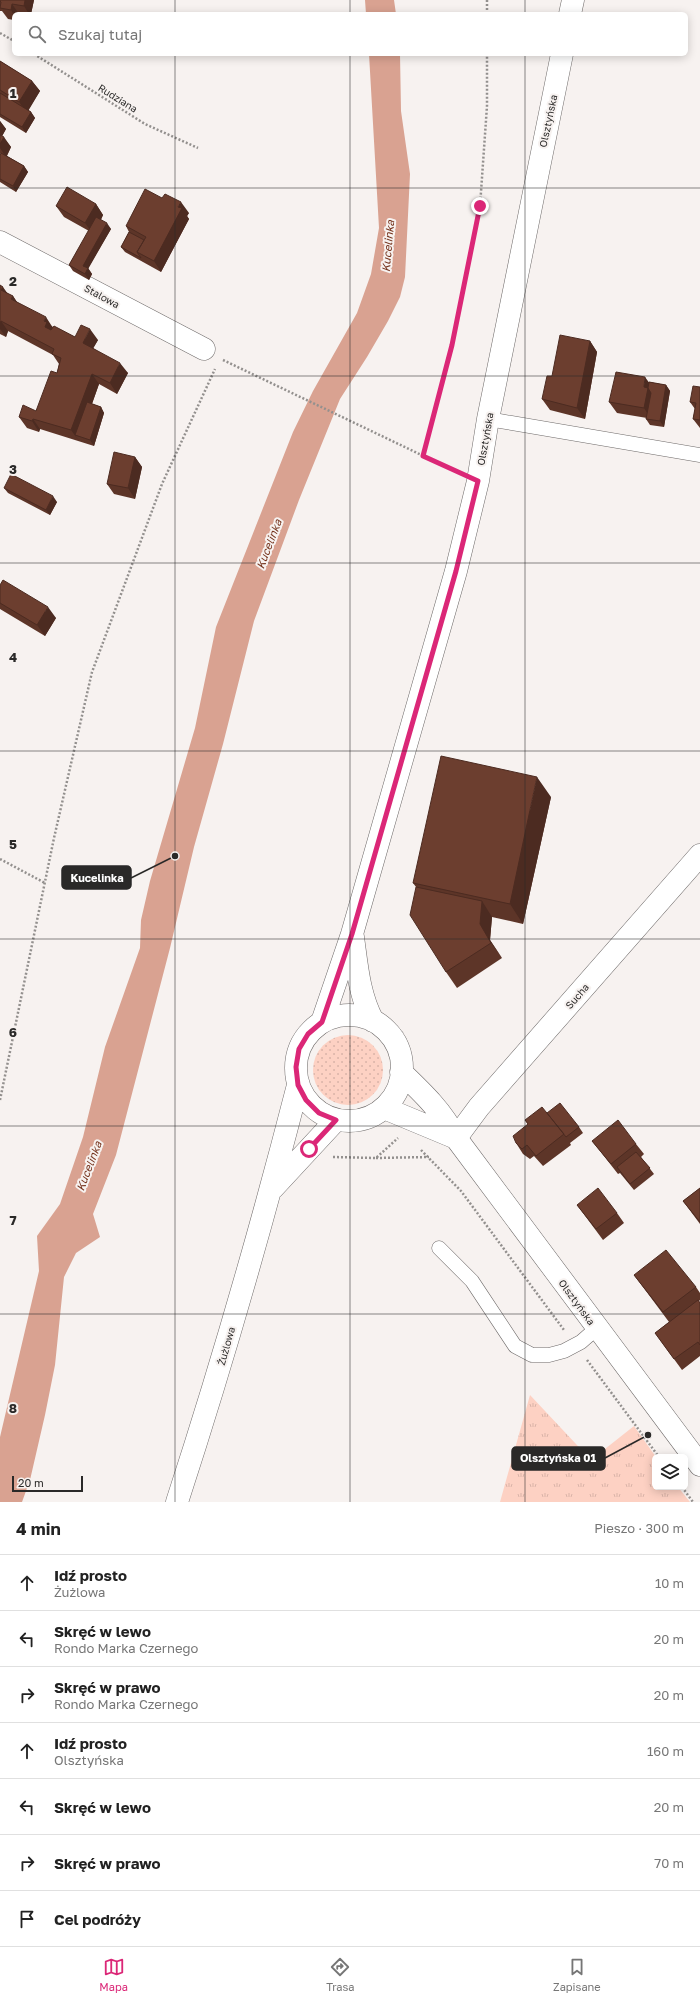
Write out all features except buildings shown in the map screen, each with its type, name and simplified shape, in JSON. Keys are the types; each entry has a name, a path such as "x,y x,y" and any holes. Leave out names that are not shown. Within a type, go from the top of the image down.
{"street":[{"path":"570,12 573,0"},
{"name":"Olsztyńska","path":"322,1022 352,934 454,579 478,481 488,419 562,56"},
{"name":"Stalowa","path":"0,242 210,357"},
{"name":"Sucha","path":"456,1138 479,1108 700,855"},
{"name":"Olsztyńska","path":"352,934 361,990 366,1006 384,1022"},
{"path":"356,1015 384,1022 387,1031 397,1045 402,1061 406,1064 395,1095 384,1108 370,1117 354,1121 336,1120 319,1113 306,1100 298,1085 296,1067 299,1049 308,1034 322,1022 338,1016 356,1015"},
{"name":"Olsztyńska","path":"406,1064 434,1104 446,1118 456,1138 700,1465"},
{"name":"Żużlowa","path":"176,1502 216,1382 272,1189 298,1085"},
{"path":"384,1108 456,1138"},
{"name":"Żużlowa","path":"272,1189 336,1120"}],"lane":[{"path":"488,419 700,455"},
{"path":"440,1248 472,1281 515,1346 532,1355 564,1351 576,1345 597,1328"}],"path":[{"path":"487,0 487,12"},
{"path":"0,33 12,40"},
{"name":"Rudziana","path":"37,56 145,124 198,148"},
{"path":"423,456 452,345 480,206 487,106 487,56"},
{"path":"0,1100 45,883 92,672 210,357"},
{"path":"230,364 478,481"},
{"path":"0,859 45,883"},
{"path":"384,1022 402,1034 406,1064"},
{"path":"376,1158 402,1133"},
{"path":"417,1146 461,1191 657,1454"},
{"path":"332,1157 429,1157"},
{"path":"684,1490 693,1502"}],"green space":[{"path":"348,1035 361,1038 373,1045 380,1057 383,1070 380,1083 373,1095 361,1102 348,1105 335,1102 323,1095 316,1083 313,1070 316,1057 323,1045 335,1038"},
{"path":"530,1395 591,1460 634,1426 654,1454 652,1454 652,1490 680,1490 690,1502 500,1502"}],"water":[{"path":"365,0 394,0 396,12 366,12"},
{"path":"369,56 400,56 401,111 410,174 405,277 400,297 367,357 340,399 299,500 254,621 223,744 194,847 170,948 116,1155 93,1214 100,1237 76,1253 64,1277 55,1365 30,1480 22,1502 0,1502 0,1437 39,1271 37,1236 60,1204 83,1137 105,1047 140,948 141,920 150,881 195,728 216,627 293,432 313,391 357,313 371,274 379,228"}],"place":[{"name":"Kucelinka","path":"175,856"},
{"name":"Olsztyńska 01","path":"648,1435"}],"route":[{"path":"309,1149 336,1120 319,1113 306,1100 298,1085 296,1067 299,1049 308,1034 322,1022 352,934 456,571 478,481 442,466 423,456 452,345 480,206"}]}
